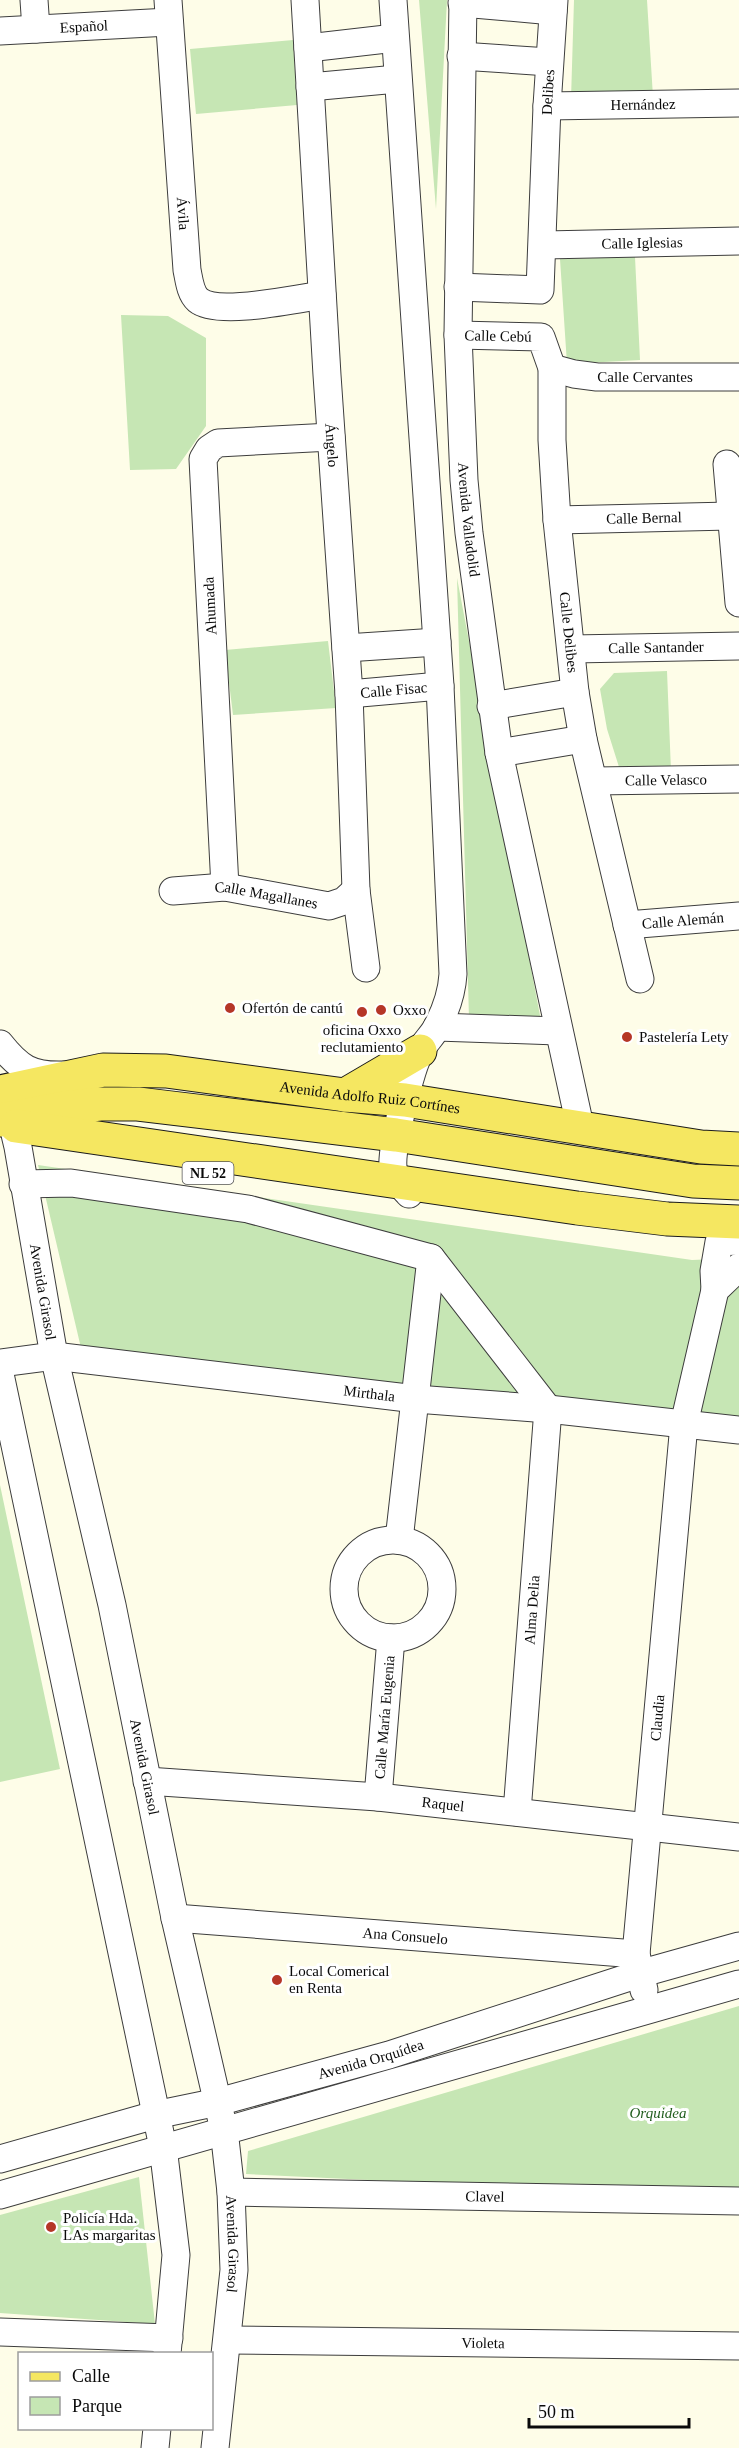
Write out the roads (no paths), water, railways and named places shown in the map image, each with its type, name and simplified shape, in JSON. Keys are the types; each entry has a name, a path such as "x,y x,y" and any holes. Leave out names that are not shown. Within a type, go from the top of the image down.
{"main road":[{"path":"345,1095 428,1039"},
{"name":"Avenida Adolfo Ruiz Cortínes","path":"6,1124 82,1074 103,1070 166,1071 345,1095 405,1100 692,1145 739,1149"},
{"path":"6,1124 73,1107 138,1104 396,1135 682,1179 739,1183"},
{"name":"NL 52","path":"6,1124 407,1192 654,1238 734,1234"}],"street":[{"path":"34,0 36,29"},
{"name":"Ángelo","path":"305,0 349,694 356,890 366,968"},
{"path":"393,0 440,686 453,974 452,991 428,1039 405,1100 396,1135 393,1167 407,1192"},
{"path":"462,2 554,6"},
{"name":"Avenida Valladolid","path":"462,2 458,335 466,501 491,706 499,753 580,1126"},
{"name":"Delibes","path":"544,245 547,106 554,6"},
{"name":"Español","path":"0,31 36,29 169,11"},
{"name":"Ávila","path":"169,11 187,270 190,286 197,299 208,305 226,308 322,295"},
{"path":"308,48 395,38"},
{"path":"461,56 549,62"},
{"path":"310,87 398,79"},
{"name":"Hernández","path":"547,106 739,103"},
{"name":"Calle Iglesias","path":"544,245 739,241"},
{"path":"458,287 540,290 544,245"},
{"name":"Calle Cebú","path":"458,335 541,337"},
{"name":"Calle Delibes","path":"541,337 552,368 552,440 557,520 575,692 583,739 640,979"},
{"name":"Calle Cervantes","path":"552,368 597,377 739,377"},
{"name":"Ahumada","path":"225,887 203,459 209,449 218,443 331,437"},
{"path":"727,464 739,603"},
{"name":"Calle Bernal","path":"557,520 730,516"},
{"path":"346,648 437,642"},
{"name":"Calle Santander","path":"572,649 739,646"},
{"name":"Calle Fisac","path":"349,694 440,686"},
{"path":"491,706 575,692"},
{"path":"499,753 583,739"},
{"name":"Calle Velasco","path":"594,782 739,779"},
{"name":"Calle Magallanes","path":"173,891 225,887 328,906 344,901 356,890"},
{"name":"Calle Alemán","path":"627,925 739,916"},
{"path":"428,1039 558,1031"},
{"path":"0,1044 21,1068 56,1075 82,1074"},
{"name":"Avenida Girasol","path":"6,1124 23,1184 54,1356 112,1605 175,1918 224,2130 231,2192 234,2270 215,2448"},
{"path":"23,1184 71,1183 248,1209 431,1258 548,1409"},
{"name":"Claudia","path":"649,2009 638,1964 684,1424 715,1290 714,1271 734,1234"},
{"path":"399,1540 431,1258"},
{"path":"715,1290 739,1267"},
{"name":"Mirthala","path":"0,1363 54,1356 416,1399 548,1409 739,1430"},
{"path":"0,1374 154,2115 163,2147 176,2255 168,2346 0,2332"},
{"name":"Alma Delia","path":"517,1812 548,1409"},
{"name":"Calle María Eugenia","path":"399,1540 412,1544 434,1560 440,1573 441,1600 437,1613 429,1624 411,1635 391,1638 374,1635 359,1625 348,1611 344,1594 345,1576 353,1561 365,1548 381,1541 399,1540"},
{"name":"Calle María Eugenia","path":"378,1797 391,1638"},
{"name":"Raquel","path":"147,1781 378,1797 739,1837"},
{"name":"Ana Consuelo","path":"175,1918 638,1964"},
{"name":"Avenida Orquídea","path":"0,2159 154,2115 218,2102 389,2055 638,1964 739,1946"},
{"name":"Avenida Orquídea","path":"0,2195 739,1984"},
{"name":"Clavel","path":"231,2192 739,2201"},
{"name":"Violeta","path":"228,2340 739,2346"},
{"path":"155,2448 157,2430"}],"place":[{"name":"Ofertón de cantú","path":"230,1008"},
{"name":"Oxxo","path":"381,1010"},
{"name":"oficina Oxxo reclutamiento","path":"362,1012"},
{"name":"Pastelería Lety","path":"627,1037"},
{"name":"Local Comerical en Renta","path":"277,1980"},
{"name":"Policía Hda. LAs margaritas","path":"51,2227"}],"park label":[{"name":"Orquidea","path":"658,2113"}]}
